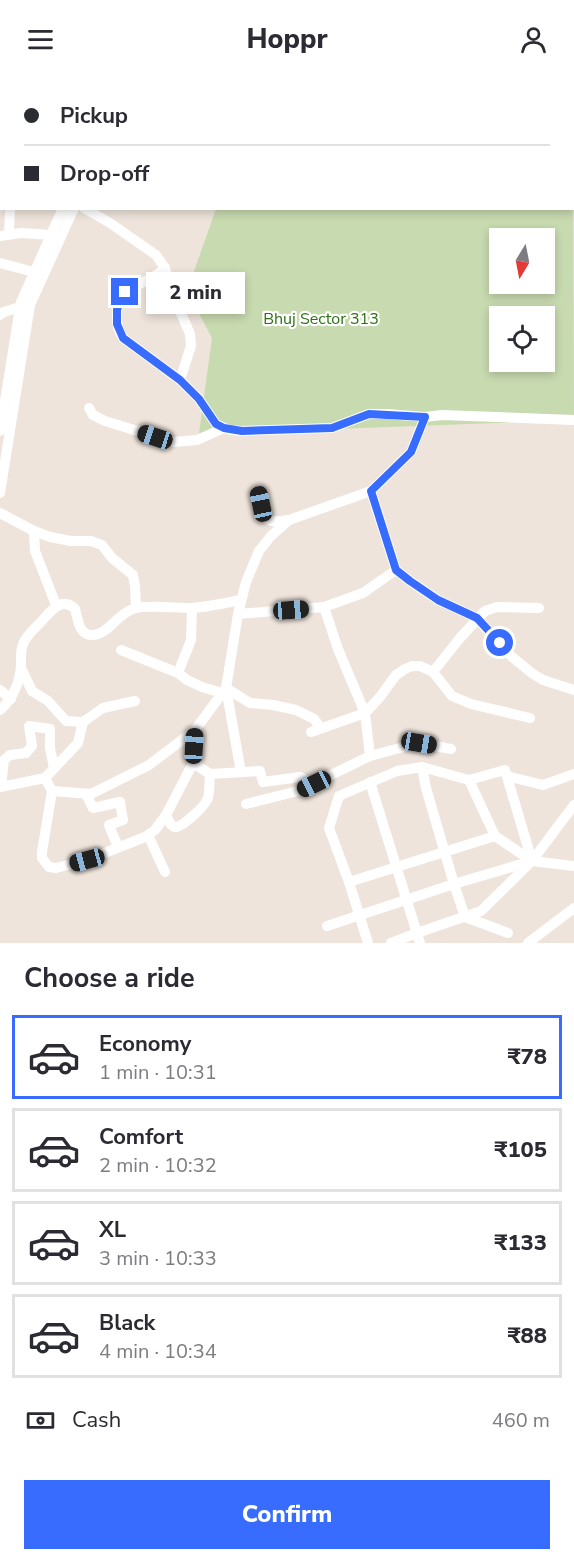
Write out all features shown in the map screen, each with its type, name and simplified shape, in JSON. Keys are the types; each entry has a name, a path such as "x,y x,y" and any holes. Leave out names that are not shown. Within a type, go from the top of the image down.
{"street":[{"path":"10,210 5,235 51,235"},
{"path":"0,493 30,305 73,210"},
{"path":"87,210 156,255 165,268 171,290 190,334 191,346 180,380"},
{"path":"0,431 21,302 62,211"},
{"path":"0,262 34,272"},
{"path":"165,268 159,275 125,292 117,310 117,324 123,338 180,380 199,399 216,424 224,428 242,431 332,428 369,414 574,420"},
{"path":"0,315 20,307"},
{"path":"89,408 93,415 105,422 172,442 197,440 224,428"},
{"path":"258,492 264,516 271,521 289,520 371,491 411,452 425,417"},
{"path":"371,491 396,570 438,600 477,618 511,656 543,681 574,690"},
{"path":"0,513 34,531 58,539 91,541 102,545 112,558 133,575 136,608"},
{"path":"241,772 224,691 238,614 246,582 259,551 271,536 289,520"},
{"path":"34,531 35,551 56,605"},
{"path":"238,614 324,607 363,593 396,570"},
{"path":"0,710 11,699 17,686 21,668 21,648 25,639 56,605 68,603 73,606 81,629 84,633 91,635 100,634 122,614 136,608 192,608 241,600"},
{"path":"324,607 338,649 365,713 370,756"},
{"path":"433,672 485,611 497,607 539,608"},
{"path":"178,673 191,640 192,608"},
{"path":"121,650 178,673 202,687 224,691 250,704 273,705 296,710 314,719 316,730 365,713 396,675 412,666 420,666 433,672 452,696 471,704 530,718"},
{"path":"21,668 32,691 48,700 66,721 83,722 103,708 135,701"},
{"path":"0,690 11,699"},
{"path":"52,791 91,794 149,765 195,730 224,691"},
{"path":"54,768 50,748 50,729 28,726 32,746 26,753 10,755 4,760 0,787 45,778 78,743 83,722"},
{"path":"45,778 52,791 42,858 49,867 56,868 87,860 155,830 166,815 193,763 195,730"},
{"path":"246,804 298,792 370,756 419,743 451,749"},
{"path":"193,763 210,774 260,771 263,782 300,777 314,784"},
{"path":"422,767 444,852 465,917"},
{"path":"368,943 329,828 339,796 397,771 422,767 469,780 505,770 532,861"},
{"path":"166,815 176,827 194,816 208,798 210,774"},
{"path":"507,776 543,785 574,774"},
{"path":"469,780 495,836 532,861"},
{"path":"370,782 418,938"},
{"path":"86,794 93,808 120,802 123,820 110,825 118,847"},
{"path":"391,943 418,938 481,911 532,861 574,805"},
{"path":"148,835 165,872"},
{"path":"349,882 495,836"},
{"path":"327,926 532,861 574,866"},
{"path":"528,943 574,908"},
{"path":"465,917 508,933"}],"green space":[{"name":"Bhuj Sector 313","path":"216,210 573,210 574,420 199,434 212,338 187,291"}],"route":[{"path":"125,292 117,310 118,331 123,338 180,380 199,399 216,424 224,428 242,431 332,428 369,414 425,417 411,452 371,491 396,570 438,600 477,618 500,643"}]}
